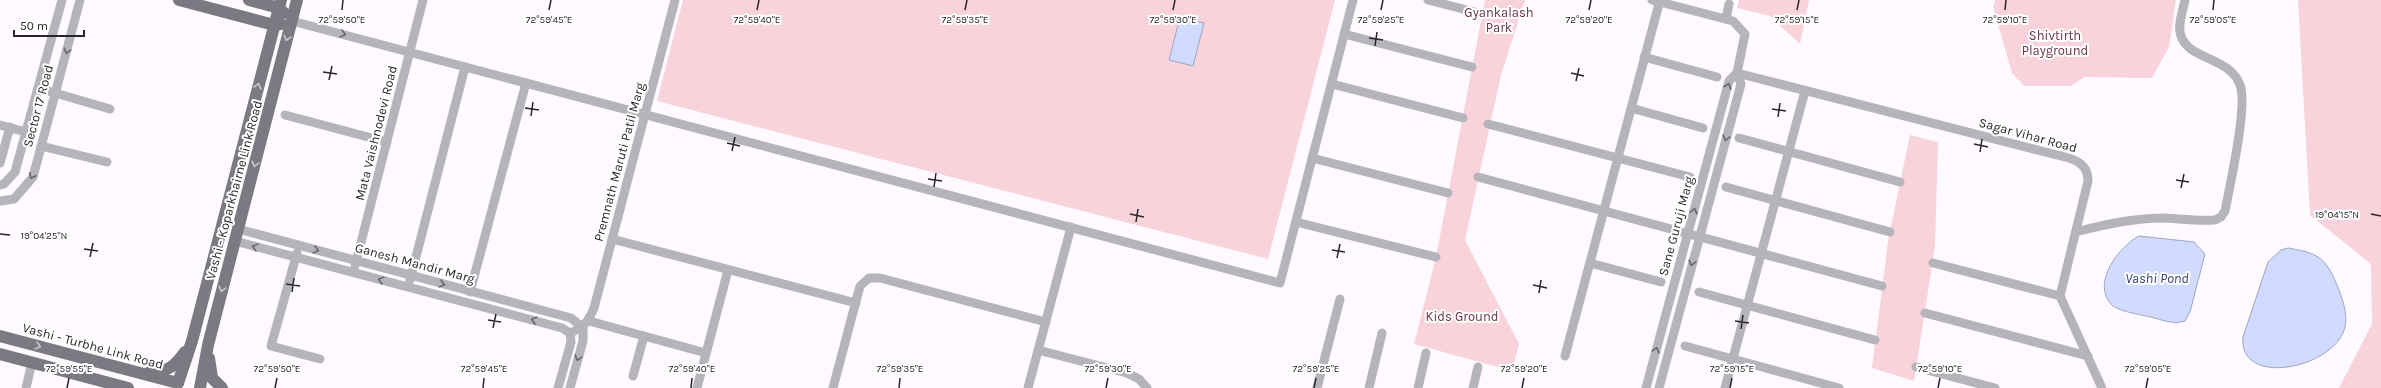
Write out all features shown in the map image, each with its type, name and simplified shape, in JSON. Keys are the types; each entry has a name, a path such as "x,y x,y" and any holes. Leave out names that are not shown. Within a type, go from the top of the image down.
{"main road":[{"path":"179,0 274,26 292,21 280,4 251,0"},
{"name":"Vashi - Koparkhairne Link Road","path":"199,388 208,345 297,0"},
{"name":"Vashi - Koparkhairne Link Road","path":"176,386 192,341 280,4"},
{"name":"Vashi - Turbhe Link Road","path":"0,336 139,372 176,386 190,381 199,388"},
{"path":"139,372 166,371 173,367 192,341"},
{"path":"208,345 212,378 222,388"},
{"path":"0,354 128,388"}],"street":[{"name":"Sector 17 Road","path":"2,184 15,172 62,0"},
{"name":"Sector 17 Road","path":"14,200 33,177 80,0"},
{"name":"Mata Vaishnodevi Road","path":"354,273 424,0"},
{"name":"Premnath Maruti Patil Marg","path":"570,388 583,341 586,324 612,239 675,0"},
{"path":"292,21 1280,283 1353,0"},
{"path":"1428,0 1482,14"},
{"path":"2076,232 2102,225 2133,220 2164,218 2215,220 2221,217 2225,211 2243,102 2240,84 2227,66 2188,47 2181,36 2185,0"},
{"path":"1565,356 1631,108 1657,1"},
{"name":"Sane Guruji Marg","path":"1646,388 1729,81 1737,73 1746,34 1738,24 1726,19 1657,1"},
{"path":"1726,19 1730,4"},
{"path":"1344,34 1472,67"},
{"path":"1644,57 1717,77"},
{"path":"408,287 465,67"},
{"name":"Sagar Vihar Road","path":"1737,73 2076,160 2085,167 2088,181 2060,296"},
{"name":"Sane Guruji Marg","path":"1659,388 1741,84 1737,73"},
{"path":"470,292 526,83"},
{"path":"1332,84 1462,118"},
{"path":"38,88 110,109"},
{"path":"1725,388 1805,91"},
{"path":"1631,108 1703,128"},
{"path":"285,115 387,142"},
{"path":"1488,124 1690,177"},
{"path":"0,125 26,132"},
{"path":"0,163 10,127"},
{"path":"1739,138 1900,182"},
{"path":"41,146 107,162"},
{"path":"1312,158 1448,193"},
{"path":"1478,177 1882,286"},
{"path":"0,202 14,200 2,184"},
{"path":"1726,187 1890,232"},
{"path":"1296,222 1436,257"},
{"path":"1028,388 1071,227"},
{"name":"Ganesh Mandir Marg","path":"238,229 571,318 586,324"},
{"path":"612,239 856,303"},
{"name":"Ganesh Mandir Marg","path":"235,242 562,328 570,333"},
{"path":"299,246 271,346 320,359"},
{"path":"1590,263 1661,282"},
{"path":"1933,263 2060,296 2102,388"},
{"path":"697,388 728,270"},
{"path":"833,388 860,286 869,278 880,278 1046,322"},
{"path":"455,299 458,288"},
{"path":"1699,292 1875,340"},
{"path":"1317,388 1340,299"},
{"path":"1925,313 2088,356"},
{"path":"558,388 571,342 570,333 586,324 644,336 706,353"},
{"path":"1369,388 1382,333"},
{"path":"633,376 644,336"},
{"path":"1685,346 1839,388"},
{"path":"1038,350 1127,373 1139,379 1147,388"},
{"path":"1418,388 1426,353"},
{"path":"26,388 32,362"},
{"path":"1473,388 1478,367"},
{"path":"1916,367 1995,388"}],"green space":[{"path":"683,0 1335,0 1268,259 657,101"},
{"path":"1485,0 1525,0 1501,75 1465,240 1519,344 1512,371 1414,344 1436,257"},
{"path":"1739,0 1809,0 1800,44 1770,16 1737,8"},
{"name":"Shivtirth Playground","path":"1995,0 2176,0 2169,47 2152,78 2085,77 2070,86 2024,86 2012,73 1993,7"},
{"path":"2298,0 2381,0 2381,388 2339,388 2372,324 2371,264 2310,215"},
{"path":"1910,135 1938,142 1935,247 1914,381 1872,368 1888,241"}],"water":[{"path":"1180,17 1204,23 1193,66 1169,60"},
{"name":"Vashi Pond","path":"2139,236 2194,242 2205,254 2190,312 2185,321 2168,322 2123,311 2111,304 2106,295 2104,286 2106,275 2110,266 2124,248"},
{"path":"2288,248 2307,252 2324,262 2333,276 2343,300 2346,322 2338,342 2324,353 2307,362 2288,367 2270,367 2255,363 2246,353 2243,337 2268,262 2281,250"}],"park label":[{"name":"Gyankalash Park","path":"1499,20"},
{"name":"Kids Ground","path":"1462,316"}]}
